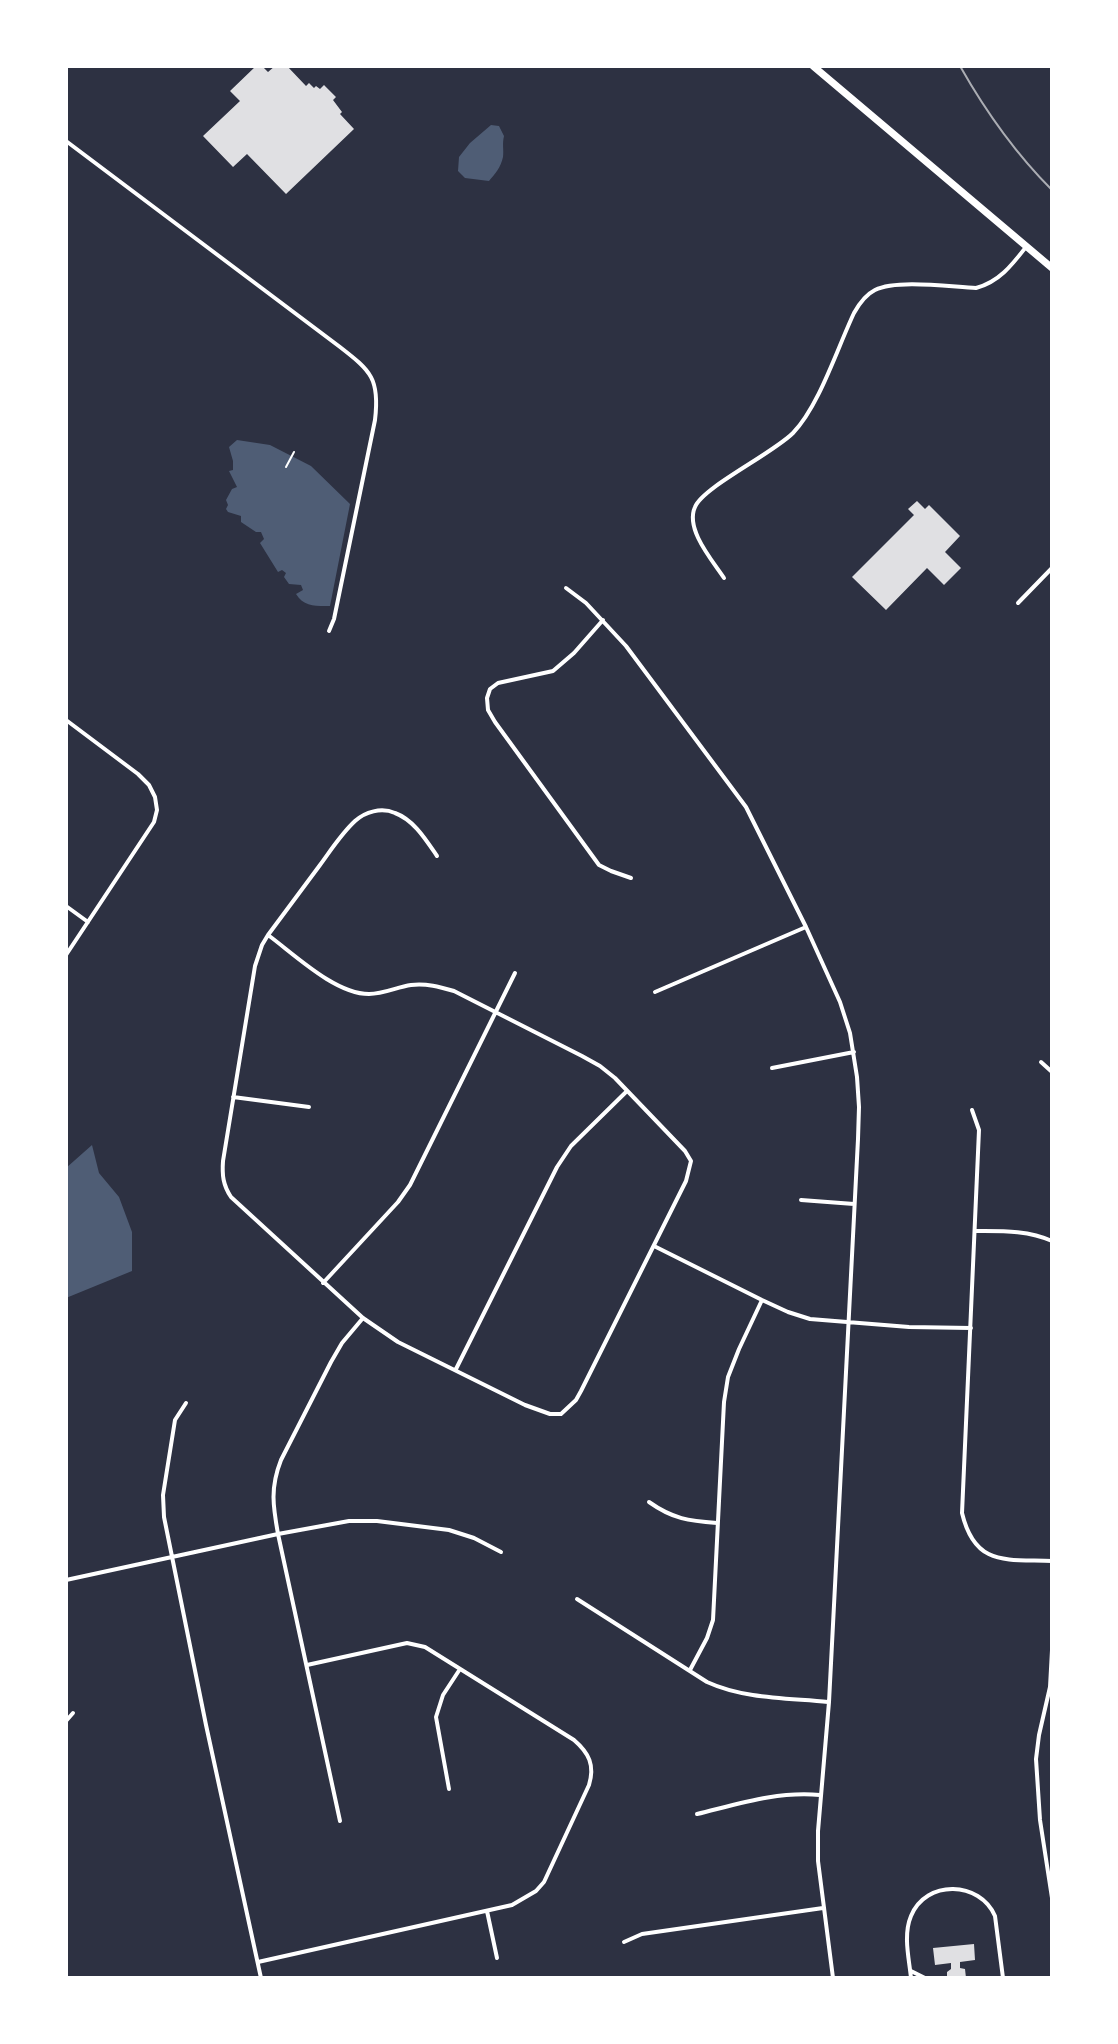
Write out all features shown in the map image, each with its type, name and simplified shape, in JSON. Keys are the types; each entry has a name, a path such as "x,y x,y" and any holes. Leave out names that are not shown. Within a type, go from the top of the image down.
{"main road":[{"path":"813,66 1052,268"}],"street":[{"path":"66,141 340,347 369,373 375,385 375,420 329,631"},
{"path":"724,578 694,530 692,518 695,505 710,490 772,451 793,433 813,406 862,300 874,290 889,286 976,288 989,284 1003,274 1027,245"},
{"path":"1018,603 1052,568"},
{"path":"566,588 603,620 636,658 746,807 840,1002 854,1052 859,1107 818,1861 833,1978"},
{"path":"603,620 553,671 498,683 490,689 488,710 599,865 631,878"},
{"path":"66,720 138,774 149,785 157,810 154,822 66,955"},
{"path":"268,935 337,985 352,992 367,995 425,984 454,991 600,1066 678,1142 691,1161 686,1181 581,1391 561,1414 550,1414 525,1405 398,1342 363,1318 323,1283 224,1187 223,1161 255,966 268,935 342,835 357,819 368,813 381,810 407,819 437,856"},
{"path":"66,906 88,922"},
{"path":"655,992 806,927"},
{"path":"323,1283 410,1185 515,973"},
{"path":"772,1068 854,1052"},
{"path":"1041,1062 1052,1072"},
{"path":"456,1370 557,1167 571,1146 627,1091"},
{"path":"233,1097 309,1107"},
{"path":"972,1110 979,1130 962,1513 974,1544 986,1553 998,1558 1052,1561"},
{"path":"801,1200 854,1204"},
{"path":"975,1231 1033,1234 1052,1241"},
{"path":"654,1246 762,1300 810,1319 971,1328"},
{"path":"690,1670 713,1620 724,1402 728,1377 762,1300"},
{"path":"340,1821 278,1534 273,1493 274,1477 281,1460 331,1362 363,1318"},
{"path":"186,1403 175,1420 163,1495 164,1517 261,1978"},
{"path":"649,1502 674,1517 717,1523"},
{"path":"66,1580 349,1521 377,1521 449,1530 501,1552"},
{"path":"577,1599 723,1690 829,1702"},
{"path":"258,1962 524,1900 544,1882 592,1775 592,1765 584,1748 574,1740 425,1647 407,1643 307,1665"},
{"path":"1052,1650 1051,1687 1039,1735 1036,1785 1052,1898"},
{"path":"449,1789 436,1717 443,1695 460,1669"},
{"path":"66,1721 73,1713"},
{"path":"697,1814 769,1796 821,1795"},
{"path":"911,1978 906,1934 914,1909 934,1892 949,1888 962,1888 975,1893 992,1909 1003,1978"},
{"path":"624,1942 642,1934 823,1908"},
{"path":"487,1911 497,1958"},
{"path":"911,1971 925,1978"}],"path":[{"path":"286,467 294,452"}],"water":[{"path":"491,125 499,126 504,136 499,167 489,181 465,178 458,171 459,157"},
{"path":"237,440 270,445 311,466 350,504 330,606 311,605 299,598 296,594 303,590 301,585 289,584 284,577 286,573 282,570 278,572 260,543 264,539 261,532 256,532 241,522 241,516 226,509 226,500 232,489 237,487 229,471 233,470 233,461 229,447"},
{"path":"92,1145 99,1173 119,1197 132,1232 132,1271 66,1298 66,1168"}],"building":[{"path":"256,66 262,66 268,72 275,66 287,66 306,86 309,83 320,89 324,85 336,97 333,100 342,112 340,114 354,129 286,194 247,154 233,167 203,136 240,101 230,91"},
{"path":"917,501 925,509 929,505 960,536 945,552 961,568 944,585 927,568 886,610 852,577 914,515 908,509"},
{"path":"974,1944 975,1960 960,1962 966,1978 947,1978 951,1963 935,1965 933,1948"}],"railway":[{"path":"960,66 1002,131 1052,190"}]}
